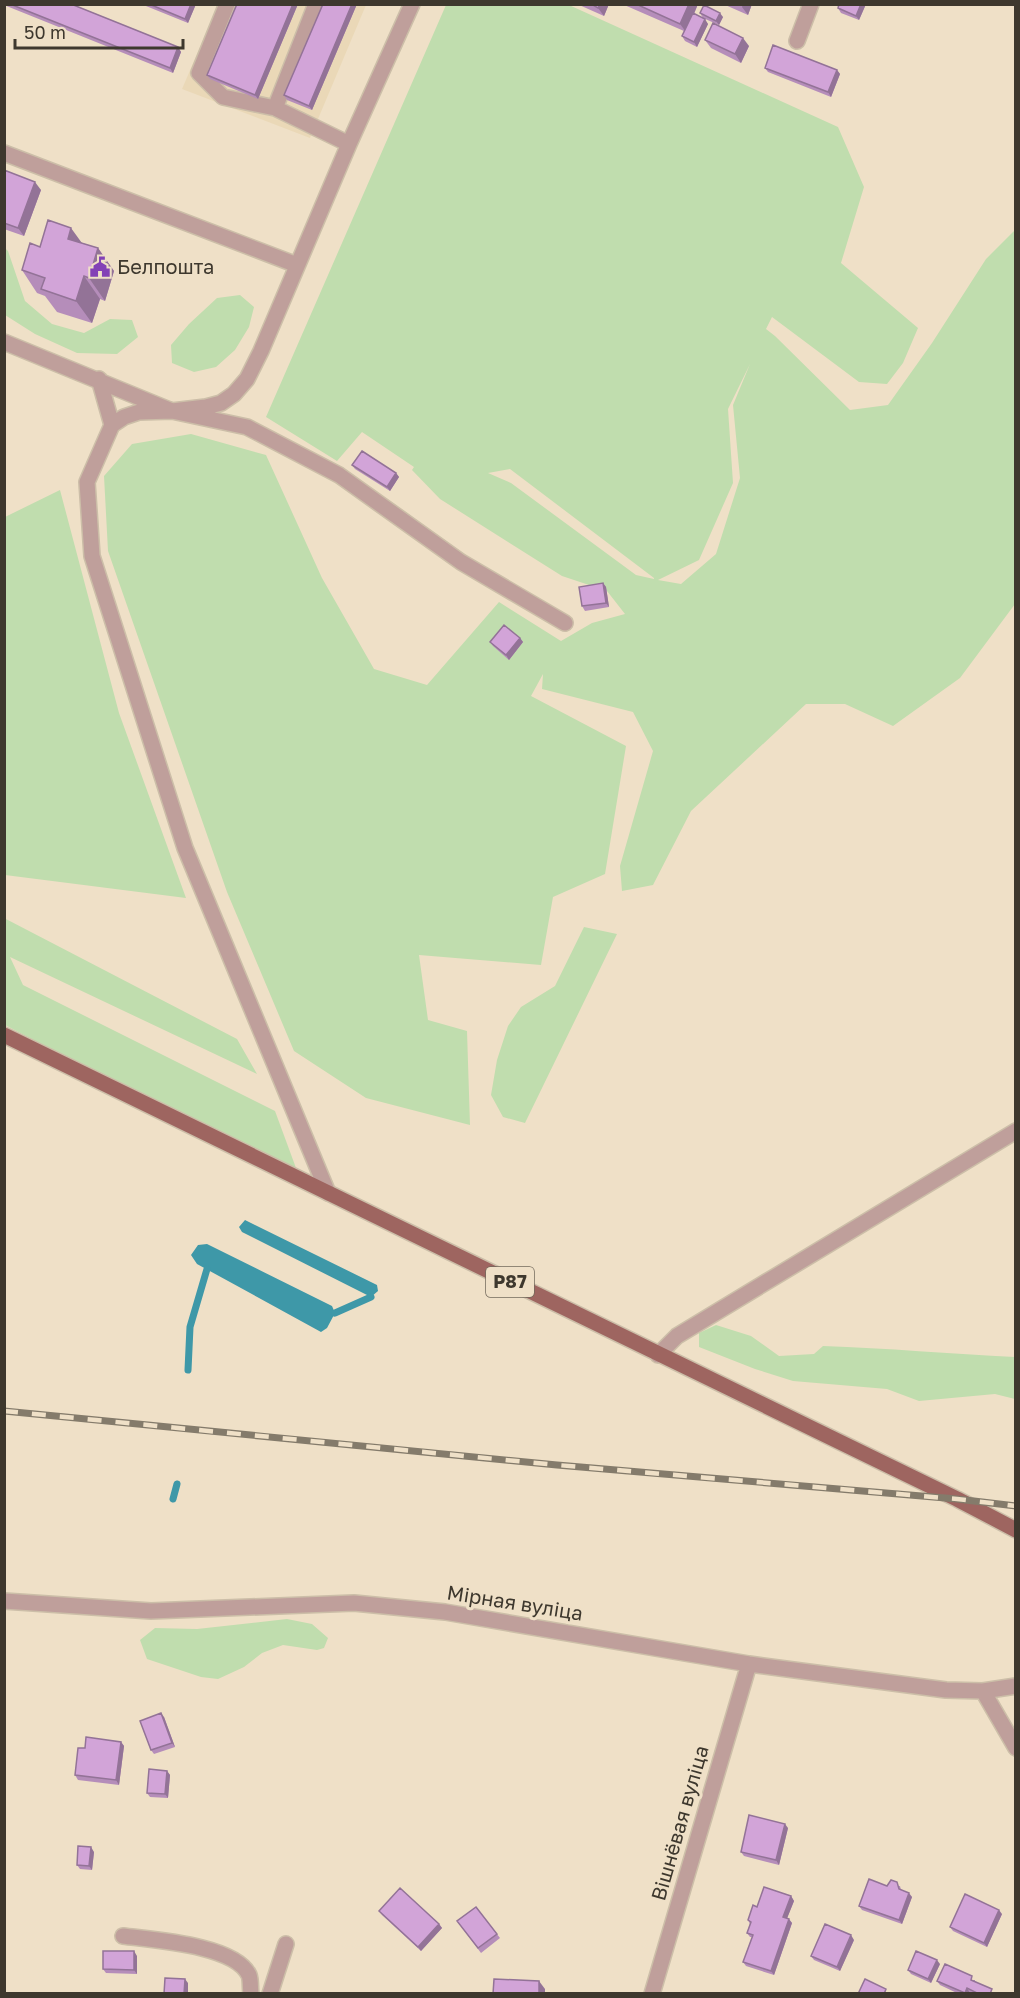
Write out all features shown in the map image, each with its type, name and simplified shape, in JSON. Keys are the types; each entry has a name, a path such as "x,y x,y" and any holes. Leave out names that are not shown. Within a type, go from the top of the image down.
{"main road":[{"name":"Р87","path":"4,1035 1016,1530"}],"street":[{"path":"227,4 199,73 223,97 275,108 349,144"},
{"path":"275,108 316,4"},
{"path":"328,1193 185,848 92,556 87,482 112,425 124,417 140,412 172,411 221,403 234,394 247,379 412,4"},
{"path":"796,41 811,4"},
{"path":"4,153 297,265"},
{"path":"4,342 172,411 247,427 339,475 461,562 565,623"},
{"path":"99,380 112,425"},
{"path":"658,1355 676,1336 1016,1131"},
{"name":"Мірная вуліца","path":"4,1602 151,1611 354,1603 445,1612 749,1664 946,1690 983,1691 1016,1686"},
{"name":"Вішнёвая вуліца","path":"652,1994 749,1664"},
{"path":"983,1691 1016,1748"},
{"path":"123,1935 204,1948 232,1957 249,1975 251,1994"},
{"path":"270,1994 286,1944"}],"shaded area":[{"path":"218,5 366,5 310,138 182,89"}],"green space":[{"path":"446,5 569,5 838,127 864,187 841,263 918,328 903,363 887,384 859,382 772,317 766,329 850,410 888,405 932,343 986,259 1015,230 1015,604 960,678 893,726 845,704 806,704 691,811 653,885 622,891 620,866 653,751 633,712 542,689 543,674 531,696 626,746 605,874 553,897 541,965 419,955 428,1020 467,1031 470,1125 366,1098 294,1051 227,892 108,551 104,476 132,444 191,434 266,455 322,578 374,669 427,685 499,602 561,641 592,623 625,614 607,591 562,576 440,499 412,470 414,467 362,432 337,461 266,417","holes":["750,364 733,405 740,478 716,554 681,584 658,580 699,560 733,483 728,409","510,469 654,578 654,579 636,575 511,483 488,473"]},
{"path":"5,248 25,301 52,324 84,333 110,319 132,320 138,337 117,354 77,353 35,334 5,315"},
{"path":"240,295 254,307 249,327 235,350 216,367 194,372 172,363 171,345 189,324 217,298"},
{"path":"60,490 119,713 186,898 5,875 5,517"},
{"path":"4,918 237,1039 257,1074 10,957 23,985 275,1111 296,1168 91,1070 5,1025"},
{"path":"584,927 617,934 525,1123 503,1117 491,1095 497,1060 508,1026 521,1007 555,986"},
{"path":"716,1325 751,1336 779,1356 814,1354 823,1346 1015,1357 1015,1399 995,1394 919,1401 887,1389 793,1381 699,1347 699,1333"},
{"path":"287,1619 312,1624 328,1638 324,1648 317,1650 283,1645 262,1653 244,1667 218,1679 201,1677 147,1659 140,1640 155,1628 197,1629"}],"water":[{"path":"245,1220 377,1285 378,1291 371,1297 242,1232 239,1227"},
{"path":"207,1244 332,1306 335,1313 327,1328 321,1332 197,1264 191,1255 198,1245"}],"building":[{"path":"10,4 71,4 178,47 170,68"},
{"path":"149,4 191,4 185,19"},
{"path":"237,4 293,4 255,95 207,75"},
{"path":"323,4 352,4 309,106 284,95"},
{"path":"636,4 689,4 680,24"},
{"path":"839,4 861,4 856,16 838,8"},
{"path":"704,5 720,13 716,21 700,13"},
{"path":"693,13 705,19 694,42 682,36"},
{"path":"713,23 743,38 735,54 705,40"},
{"path":"773,45 837,70 828,92 765,68"},
{"path":"4,170 35,182 18,228 4,223"},
{"path":"48,220 71,228 68,239 98,248 89,278 84,276 76,301 41,289 45,278 22,270 30,243 40,247"},
{"path":"362,451 396,473 387,487 352,465"},
{"path":"603,583 606,603 582,606 579,587"},
{"path":"504,625 520,638 506,655 490,642"},
{"path":"161,1713 172,1743 151,1750 140,1721"},
{"path":"86,1737 121,1742 116,1780 75,1775 78,1748 85,1748"},
{"path":"149,1769 167,1771 165,1794 147,1793"},
{"path":"749,1815 785,1824 776,1860 741,1852"},
{"path":"78,1846 91,1847 89,1866 77,1865"},
{"path":"869,1879 887,1886 891,1880 897,1882 899,1889 909,1893 899,1920 859,1906"},
{"path":"764,1887 791,1896 783,1917 789,1919 771,1971 743,1962 753,1935 747,1933 751,1922 748,1920 753,1905 757,1907"},
{"path":"400,1888 439,1924 418,1947 379,1911"},
{"path":"965,1894 999,1910 984,1943 950,1927"},
{"path":"476,1907 497,1934 478,1948 457,1921"},
{"path":"825,1924 851,1935 837,1967 811,1956"},
{"path":"103,1951 134,1951 134,1970 103,1969"},
{"path":"916,1951 937,1960 928,1979 908,1970"},
{"path":"945,1964 972,1976 971,1980 992,1989 990,1994 979,1994 967,1988 965,1993 937,1981"},
{"path":"165,1978 185,1979 184,1994 164,1994"},
{"path":"494,1979 539,1981 539,1994 493,1994"},
{"path":"865,1979 886,1989 884,1994 858,1994"}],"waterway":[{"path":"188,1370 190,1327 207,1269"},
{"path":"335,1313 371,1297"},
{"path":"173,1499 177,1484"}],"railway":[{"path":"4,1411 557,1465 1016,1506"}],"place":[{"name":"Белпошта","path":"100,267"}]}
